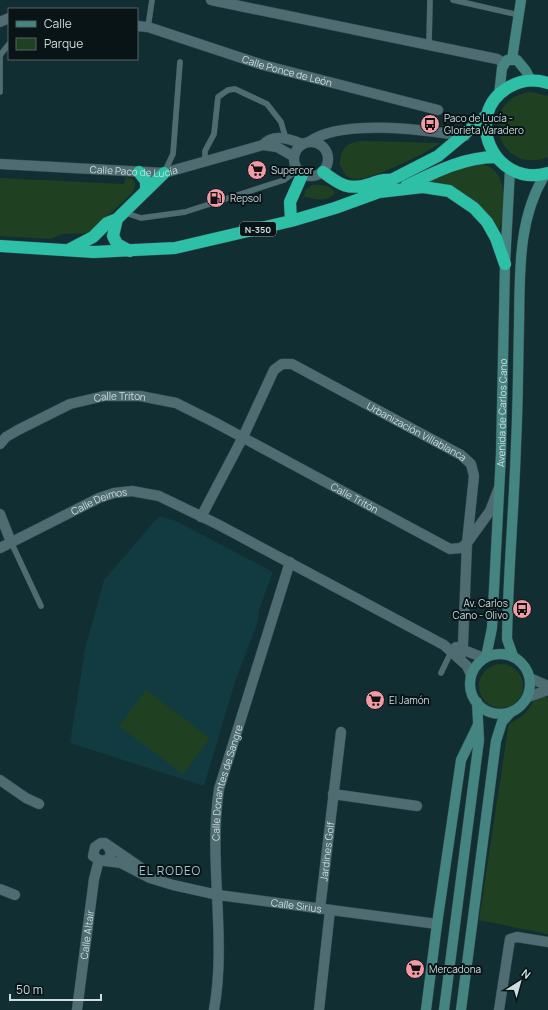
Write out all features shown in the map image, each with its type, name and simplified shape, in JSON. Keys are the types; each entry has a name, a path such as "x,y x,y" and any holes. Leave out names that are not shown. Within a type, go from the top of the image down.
{"highway":[{"name":"N-350","path":"394,186 464,136 487,115 499,95 514,85 531,81 547,81"},
{"path":"487,115 487,137 496,157 510,169 528,175 547,173"},
{"name":"N-350","path":"0,246 67,251 133,252 175,248 291,221 335,208 473,158 496,157"},
{"path":"291,221 290,202 299,171"},
{"path":"139,172 146,181 146,190"},
{"path":"323,172 342,185 352,188 383,179 394,186 435,188 449,191 462,198 474,208 486,222 496,238 505,264"},
{"path":"67,251 93,237 120,216 164,173"},
{"path":"120,216 113,236 117,244 133,252"}],"street":[{"path":"210,0 244,4 522,64 531,81"},
{"path":"499,95 519,15 521,0"},
{"name":"Calle Ponce de León","path":"138,26 148,27 264,65 438,110"},
{"path":"306,143 319,144 327,152 328,163 323,172 313,177 299,171 294,156 295,151 306,143 318,135 331,131 366,129 419,129 464,136"},
{"name":"Calle Paco de Lucía","path":"0,164 164,173 263,145 272,139 286,139 306,143"},
{"path":"263,145 277,147 294,156"},
{"name":"Avenida de Carlos Cano","path":"485,657 492,628 499,487 505,264 510,169"},
{"name":"Avenida de Carlos Cano","path":"513,656 507,638 516,446 522,244 529,211 540,184 547,173"},
{"name":"Urbanización Villablanca","path":"201,517 243,437 274,370 282,364 292,364 466,459 470,464 474,476 467,543 461,654"},
{"name":"Calle Triton","path":"0,444 6,437 18,430 70,404 104,396 140,396 176,403 243,437"},
{"name":"Calle Tritón","path":"243,437 450,549 461,548 467,543"},
{"path":"467,543 490,511 499,487"},
{"name":"Calle Deimos","path":"0,548 99,498 132,490 160,496 290,562 461,654"},
{"path":"0,514 11,542"},
{"name":"Calle Donantes de Sangre","path":"214,1010 218,992 219,914 214,846 215,814 219,789 290,562"},
{"path":"461,1010 496,741 502,722 510,713 522,705 528,697 531,685 530,678 524,665 513,656 498,653 485,657 479,662 471,675"},
{"path":"461,654 485,657"},
{"path":"461,654 471,675 471,689 477,702 482,708 495,714 510,713"},
{"path":"530,678 548,686"},
{"path":"528,697 548,690"},
{"path":"444,1010 479,740 477,702"},
{"path":"426,1010 436,924 461,760 478,725"},
{"name":"Jardines Golf","path":"319,1010 334,794 341,732"},
{"path":"0,780 26,798 39,804"},
{"path":"334,794 416,806"},
{"name":"Calle Sirius","path":"158,880 105,843 97,844 93,851 93,856 102,861 112,861 130,867 158,880 218,895 436,924"},
{"name":"Calle Altair","path":"77,1010 94,879 102,861"},
{"path":"0,889 15,895"},
{"path":"499,1010 510,939 516,937 548,942"}],"lane":[{"path":"148,27 152,0"},
{"path":"429,45 430,0"},
{"path":"453,0 519,15"},
{"path":"0,92 0,54 8,45"},
{"path":"164,173 173,154 180,62"},
{"path":"205,162 205,151 214,134 218,97 228,90 241,91 267,104 281,122 286,139"},
{"path":"120,216 141,218 185,212 284,180 299,171"},
{"path":"11,542 41,606"},
{"path":"441,673 448,648"}],"shaded area":[{"path":"159,516 176,521 273,572 260,607 257,624 235,682 204,786 70,743 85,649 104,580"}],"green space":[{"path":"531,92 548,96 548,157 530,160 516,156 505,147 499,135 498,121 503,108 514,98"},
{"path":"363,141 440,143 412,159 366,178 358,179 346,176 340,165 341,154 349,145"},
{"path":"482,164 492,168 502,183 503,203 499,233 429,181 468,165"},
{"path":"126,177 133,179 135,182 135,187 132,193 90,233 62,234 51,239 0,236 0,178 124,184"},
{"path":"312,185 329,187 335,193 324,199 304,197 305,190"},
{"path":"497,664 505,664 510,665 517,670 522,677 522,695 517,702 510,707 497,708 489,705 482,698 479,690 479,682 482,674 489,667"},
{"path":"146,690 210,738 183,774 119,726"},
{"path":"536,696 548,697 548,934 479,920 509,724 525,713"}],"place":[{"name":"Paco de Lucía - Glorieta Varadero","path":"430,124"},
{"name":"Supercor","path":"257,170"},
{"name":"Repsol","path":"216,198"},
{"name":"Av. Carlos Cano - Olivo","path":"522,609"},
{"name":"El Jamón","path":"375,700"},
{"name":"Mercadona","path":"415,969"}],"district":[{"name":"EL RODEO","path":"170,870"}]}
